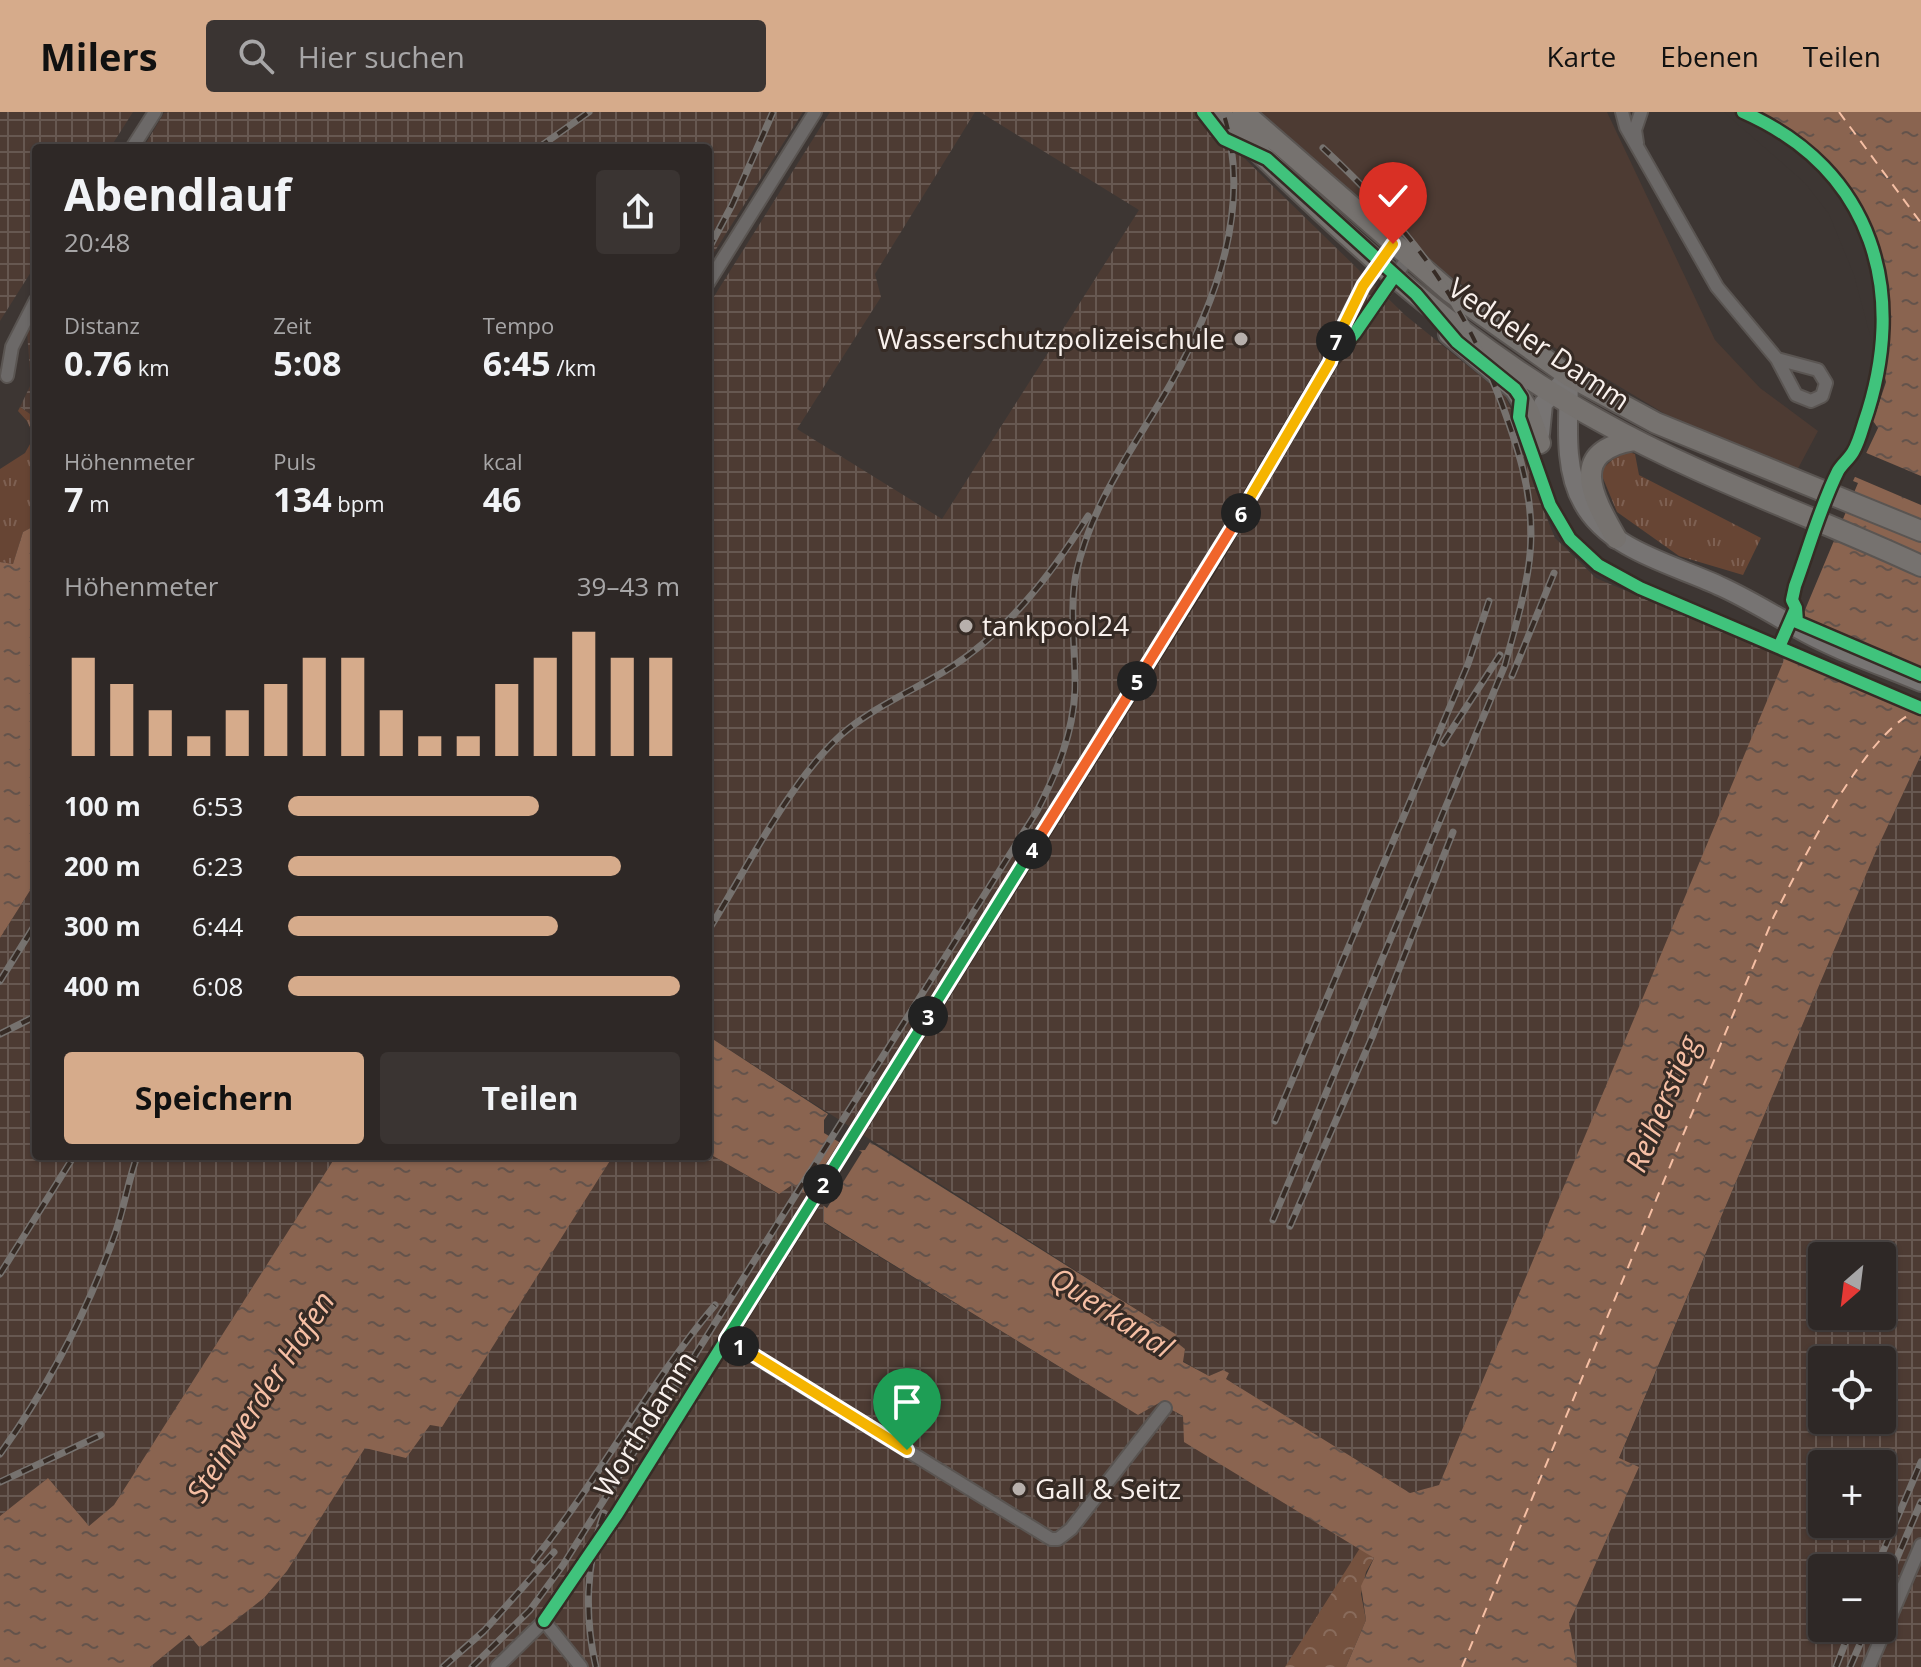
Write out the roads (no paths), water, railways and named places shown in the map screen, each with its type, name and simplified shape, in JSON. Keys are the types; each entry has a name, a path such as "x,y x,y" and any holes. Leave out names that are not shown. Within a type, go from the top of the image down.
{"main road":[{"name":"Veddeler Damm","path":"1218,112 1416,294 1561,398 1635,440 1733,487 1921,566"},
{"name":"Veddeler Damm","path":"1243,112 1401,251 1569,376 1656,423 1921,531"},
{"path":"1416,294 1457,342 1515,389 1528,410 1540,443"},
{"path":"1616,538 1593,493 1592,466 1605,448 1635,440"}],"street":[{"path":"135,144 155,112"},
{"path":"712,277 815,112"},
{"path":"1622,112 1626,127 1717,287 1777,359"},
{"path":"1637,143 1635,130 1641,112"},
{"name":"Worthdamm","path":"1330,362 1342,324 1401,251"},
{"name":"Worthdamm","path":"497,1667 544,1621 611,1524 1210,565 1330,362 1355,333 1387,268 1401,251"},
{"path":"7,376 12,347 32,308"},
{"path":"1569,376 1561,398 1577,490 1589,513 1616,538 1721,586 1773,612 1795,627 1921,682"},
{"path":"1540,443 1540,410 1561,398"},
{"path":"726,1339 1044,1536 1058,1539 1071,1529 1165,1408"},
{"path":"1869,1667 1921,1545"},
{"path":"544,1621 581,1667"}],"water":[{"path":"1728,112 1921,112 1921,755 1876,851 1619,1458 1639,1467 1569,1623 1577,1667 1346,1667 1366,1620 1361,1586 1374,1558 1184,1442 1183,1416 1159,1403 1138,1415 824,1222 824,1205 792,1185 779,1194 712,1155 712,1039 828,1114 824,1120 824,1133 854,1151 865,1150 870,1142 1177,1335 1175,1341 1185,1349 1183,1362 1209,1376 1223,1370 1229,1373 1226,1379 1410,1493 1439,1485 1858,483 1853,481 1878,428 1873,421 1886,382 1876,337 1837,223 1810,183"},
{"path":"32,527 32,887 0,938 0,562 13,564 23,532"},
{"name":"Steinwerder Hafen","path":"333,1160 610,1160 442,1427 430,1425 406,1458 365,1448 287,1571 264,1598 200,1648 189,1635 150,1667 0,1667 0,1516 48,1478 89,1526 114,1505"}],"railway":[{"path":"544,144 589,112"},
{"path":"712,242 773,112"},
{"path":"472,1667 530,1610 563,1565 1037,811 1063,752 1074,706 1073,603 1083,548 1103,499 1187,354 1215,287 1225,253 1232,218 1234,182 1231,147 1223,112"},
{"path":"1273,1220 1505,665 1522,600 1531,534 1529,500 1518,452 1486,364 1468,328 1450,295 1406,235 1354,177 1323,148"},
{"path":"712,924 769,828 822,754 865,717 945,671 988,640 1042,582 1088,516"},
{"path":"1512,676 1554,573"},
{"path":"1275,1121 1468,664 1489,601"},
{"path":"1443,743 1500,655"},
{"path":"1290,1226 1373,1035 1453,832"},
{"path":"0,981 32,929"},
{"path":"0,1034 32,1018"},
{"path":"0,1274 71,1160"},
{"path":"0,1454 50,1376 92,1292 115,1234 136,1160"},
{"path":"534,1560 581,1497 668,1367 715,1305"},
{"path":"0,1482 101,1435"},
{"path":"1882,1554 1921,1462"},
{"path":"1896,1560 1921,1502"},
{"path":"596,1667 590,1628 589,1589 593,1551 604,1513"},
{"path":"443,1667 484,1631 554,1552"},
{"path":"1836,1667 1846,1642"},
{"path":"1850,1667 1861,1642"}],"place":[{"name":"Wasserschutzpolizeischule","path":"1241,339"},
{"name":"tankpool24","path":"966,626"},
{"name":"Gall & Seitz","path":"1019,1489"}],"water label":[{"name":"Reiherstieg","path":"1663,1104"},
{"name":"Querkanal","path":"1111,1313"}]}
